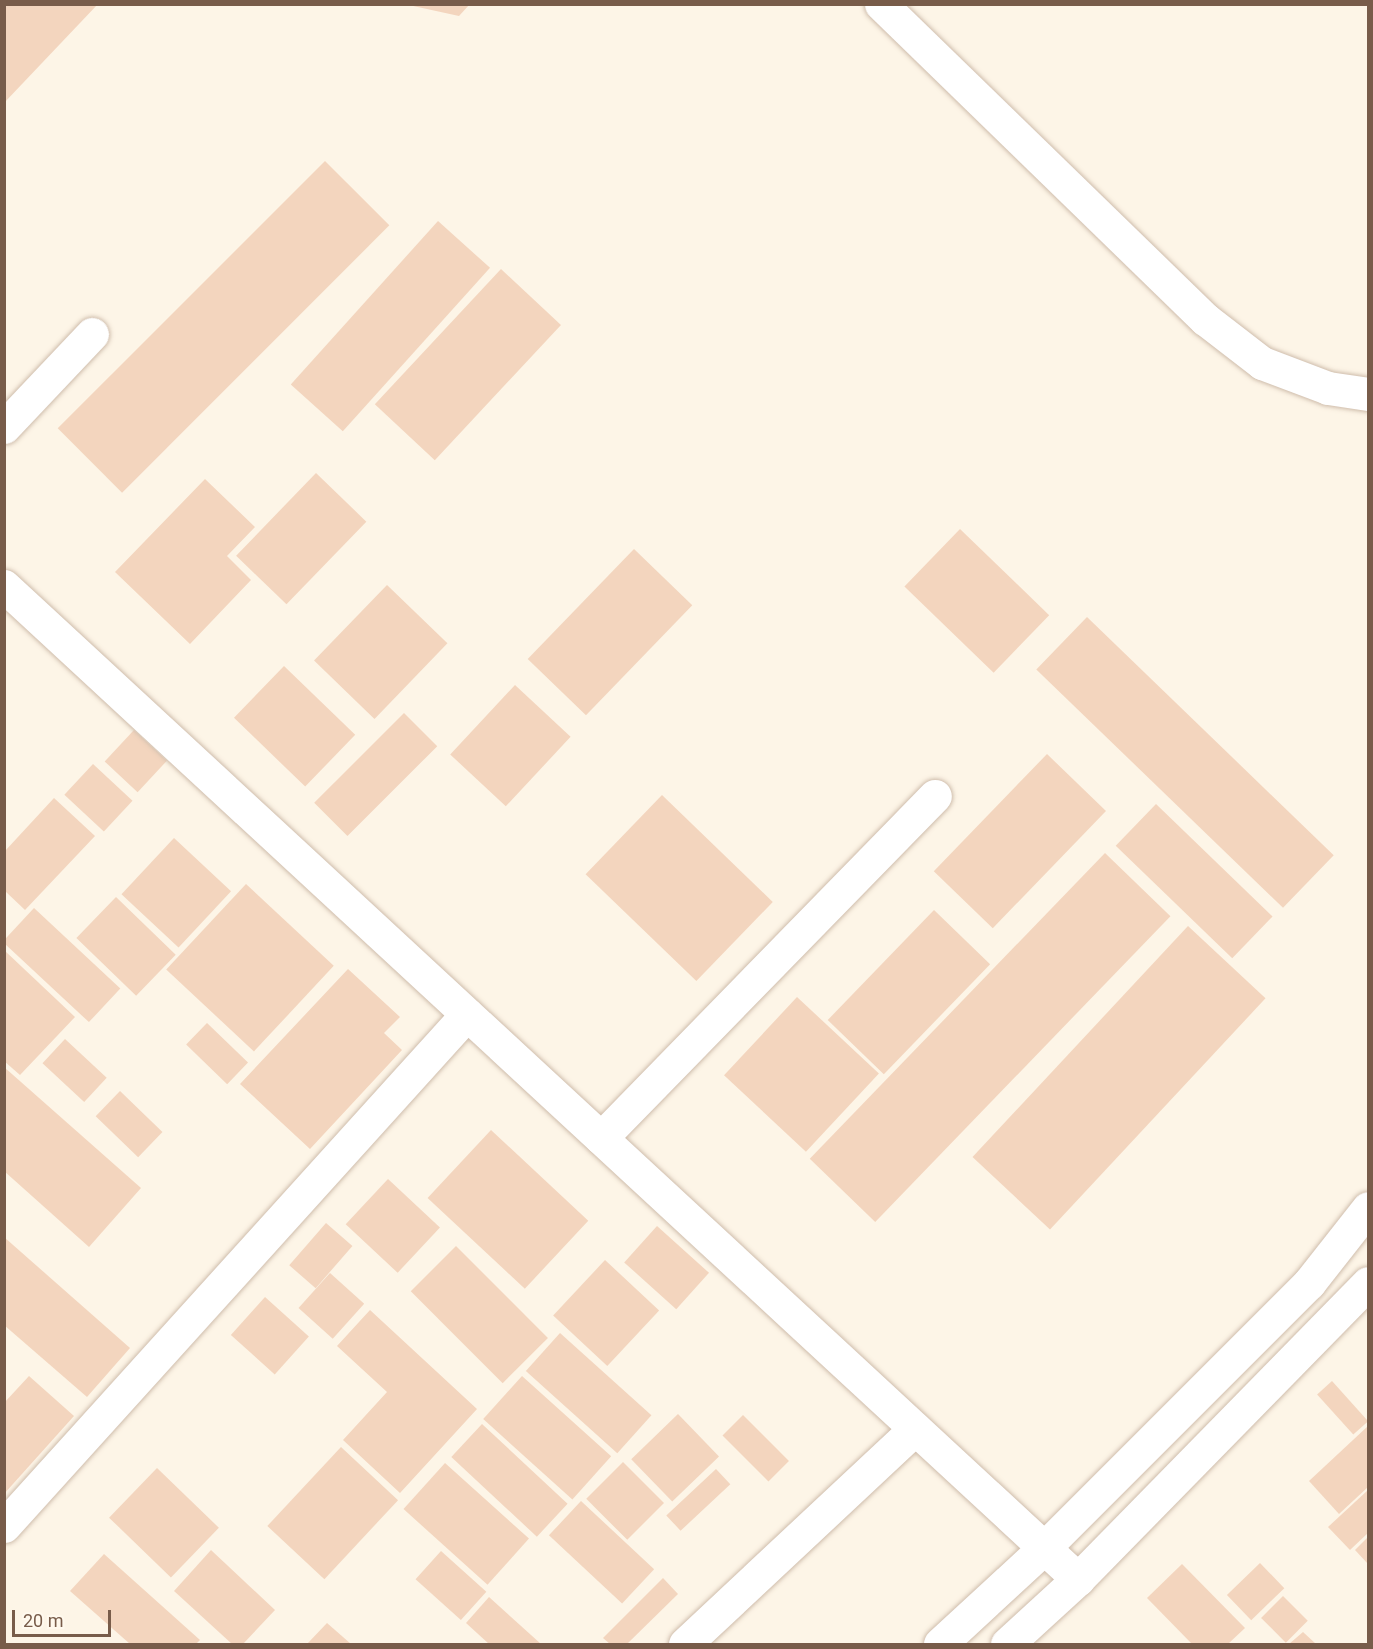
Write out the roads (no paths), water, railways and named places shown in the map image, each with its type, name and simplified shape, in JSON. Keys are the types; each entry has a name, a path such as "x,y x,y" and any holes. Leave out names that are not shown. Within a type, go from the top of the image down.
{"street":[{"path":"881,4 1205,319 1262,363 1328,388 1368,394"},
{"path":"4,427 92,334"},
{"path":"4,585 1078,1579"},
{"path":"601,1138 935,796"},
{"path":"4,1526 467,1014"},
{"path":"939,1644 1044,1548 1309,1283 1368,1208"},
{"path":"1007,1644 1078,1579 1368,1283"},
{"path":"685,1644 915,1429"}]}
